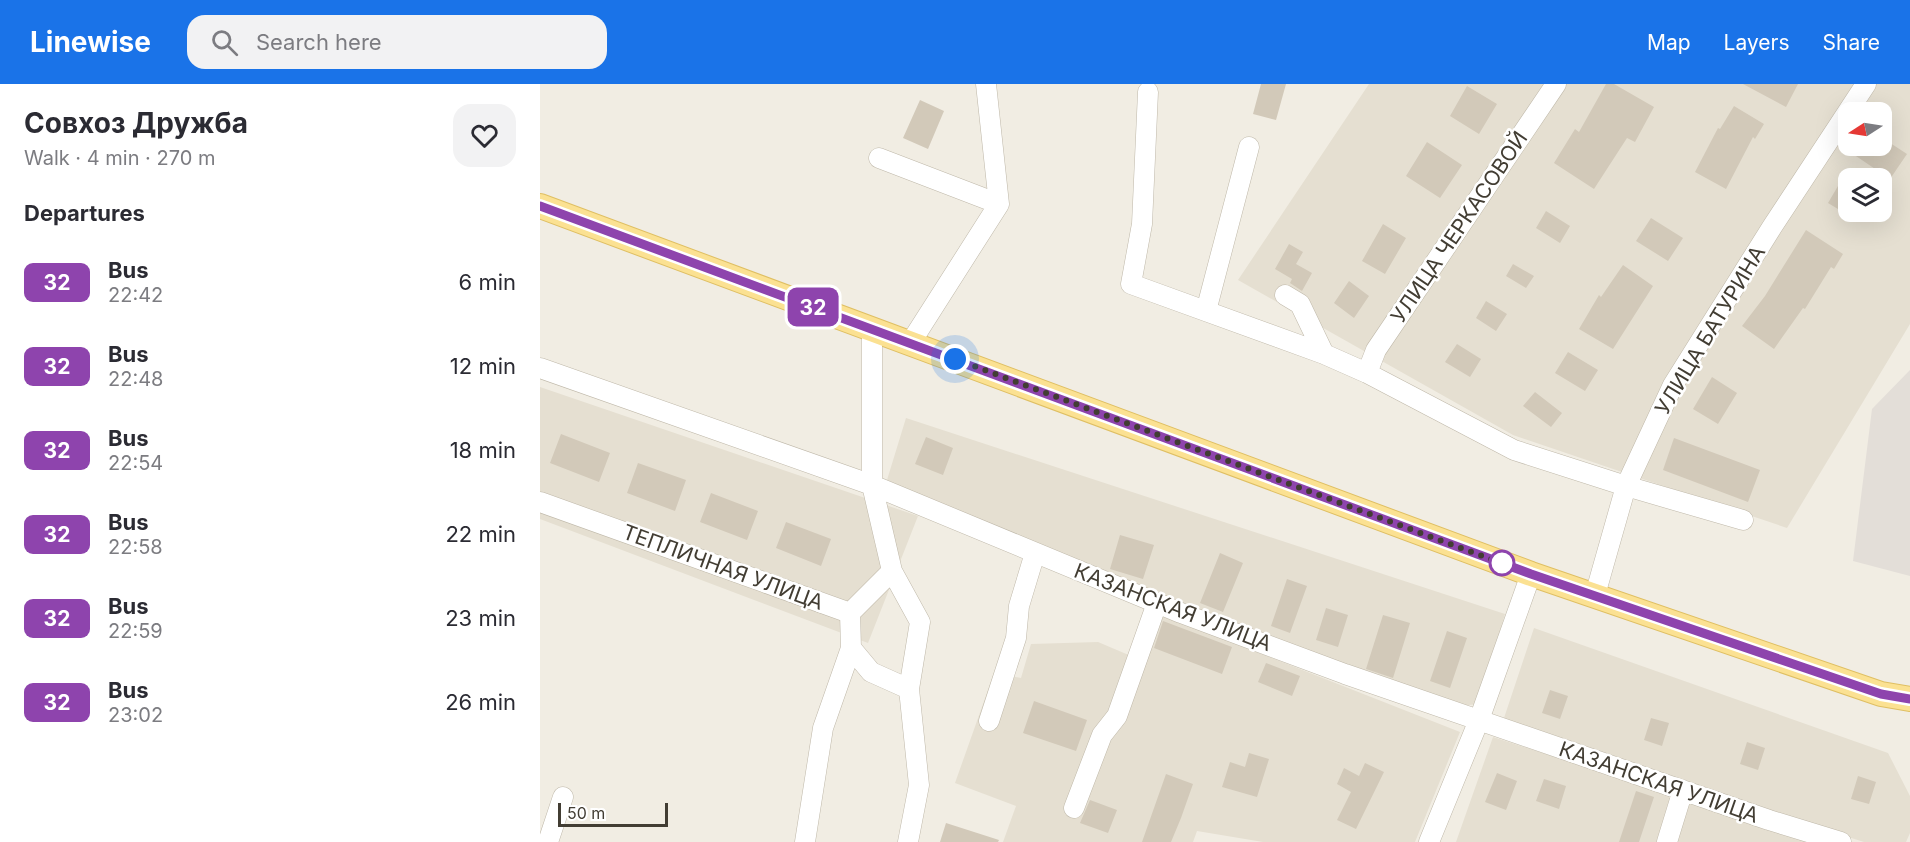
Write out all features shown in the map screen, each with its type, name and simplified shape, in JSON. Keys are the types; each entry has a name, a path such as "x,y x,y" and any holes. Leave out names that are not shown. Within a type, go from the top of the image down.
{"main road":[{"path":"540,206 1531,574 1881,694 1910,699"}],"street":[{"path":"910,342 999,204 986,84"},
{"name":"УЛИЦА ЧЕРКАСОВОЙ","path":"1367,373 1376,350 1556,84"},
{"name":"УЛИЦА БАТУРИНА","path":"1595,595 1626,486 1672,386 1866,84"},
{"path":"1148,92 1142,224 1131,284 1324,354 1367,373 1514,450 1743,520"},
{"path":"1206,311 1249,147"},
{"path":"879,159 999,204"},
{"path":"1286,295 1300,304 1324,354"},
{"path":"872,328 872,485 892,571 920,622 909,689 919,786 908,842"},
{"name":"КАЗАНСКАЯ УЛИЦА","path":"540,368 872,485 1157,603 1345,674 1841,842"},
{"name":"ТЕПЛИЧНАЯ УЛИЦА","path":"540,502 850,613 892,571"},
{"path":"989,721 1016,638 1019,606 1035,553"},
{"path":"1429,842 1479,720 1531,574"},
{"path":"1074,808 1102,735 1117,716 1157,603"},
{"path":"804,842 823,728 851,648 850,613"},
{"path":"851,648 871,672 909,689"},
{"path":"1667,842 1683,790"},
{"path":"548,842 563,797"}],"shaded area":[{"path":"1369,84 1910,84 1910,324 1787,528 1513,435 1238,280"},
{"path":"1910,370 1910,576 1853,561 1872,409"},
{"path":"540,387 918,516 868,643 540,519"},
{"path":"906,418 1505,614 1478,704 1451,707 1032,544 887,480"},
{"path":"1150,610 1460,732 1415,842 1263,842 1197,831 1193,842 1003,842 1016,806 955,783 994,673 1021,678 1031,644 1098,642 1131,656"},
{"path":"1534,628 1888,753 1910,796 1910,833 1906,842 1864,842 1694,788 1503,721"},
{"path":"1493,737 1818,842 1456,842"}],"building":[{"path":"1261,84 1286,84 1276,120 1253,114"},
{"path":"1606,84 1614,84 1654,107 1635,142 1627,138 1594,189 1554,163 1575,129 1579,132"},
{"path":"1743,84 1798,84 1786,107"},
{"path":"1467,86 1497,104 1479,134 1450,116"},
{"path":"920,100 944,111 928,149 903,138"},
{"path":"1734,106 1764,124 1755,139 1753,137 1726,189 1695,172 1718,128 1720,129"},
{"path":"1427,142 1462,165 1440,198 1406,176"},
{"path":"1892,144 1907,154 1892,176 1892,168 1874,168 1856,156 1892,156"},
{"path":"1838,186 1838,209 1828,203"},
{"path":"1546,211 1570,226 1560,243 1536,228"},
{"path":"1651,218 1683,238 1668,261 1636,241"},
{"path":"1383,224 1406,238 1385,274 1362,261"},
{"path":"1806,230 1843,254 1834,269 1831,267 1805,309 1803,308 1774,349 1742,326 1765,296"},
{"path":"1289,244 1303,252 1296,264 1312,273 1302,291 1290,283 1292,279 1275,269"},
{"path":"1513,264 1534,276 1526,288 1506,276"},
{"path":"1623,265 1653,286 1613,349 1579,329 1599,295 1601,297"},
{"path":"1349,281 1369,296 1354,318 1334,303"},
{"path":"1486,301 1507,314 1496,331 1476,318"},
{"path":"1457,344 1481,359 1470,377 1445,362"},
{"path":"1568,352 1598,370 1585,391 1555,373"},
{"path":"1712,377 1737,393 1718,424 1693,409"},
{"path":"1535,392 1562,413 1551,427 1523,406"},
{"path":"561,434 610,453 599,482 550,463"},
{"path":"926,437 953,448 943,475 915,464"},
{"path":"1674,438 1760,470 1748,502 1663,470"},
{"path":"638,463 686,480 675,511 627,493"},
{"path":"711,493 758,511 747,540 700,522"},
{"path":"786,522 831,539 821,566 776,548"},
{"path":"1120,535 1154,545 1143,579 1110,569"},
{"path":"1220,553 1243,563 1223,612 1200,603"},
{"path":"1287,579 1307,586 1290,633 1271,626"},
{"path":"1326,608 1348,615 1338,647 1316,640"},
{"path":"1383,615 1410,623 1393,678 1366,669"},
{"path":"1163,621 1232,647 1222,674 1154,648"},
{"path":"1447,631 1467,638 1450,688 1430,681"},
{"path":"1266,663 1300,676 1292,696 1258,682"},
{"path":"1550,690 1568,696 1560,719 1542,713"},
{"path":"1034,701 1087,720 1076,751 1023,733"},
{"path":"1651,718 1669,723 1662,746 1644,740"},
{"path":"1747,742 1765,748 1758,770 1740,764"},
{"path":"1249,753 1269,759 1257,797 1222,787 1230,762 1245,767"},
{"path":"1365,763 1384,772 1356,829 1337,820 1351,792 1337,784 1344,768 1359,776"},
{"path":"1497,773 1517,781 1506,810 1485,802"},
{"path":"1166,774 1193,784 1181,818 1171,842 1142,842"},
{"path":"1858,776 1876,782 1869,804 1851,799"},
{"path":"1544,779 1566,786 1559,809 1536,801"},
{"path":"1636,791 1654,797 1639,842 1619,842"},
{"path":"1090,800 1117,810 1108,833 1080,823"},
{"path":"946,823 999,840 998,842 940,842"}],"bus line":[{"name":"32","path":"540,206 1531,574 1881,694 1910,699"}],"route":[{"path":"955,359 1509,566 1502,563"}]}
